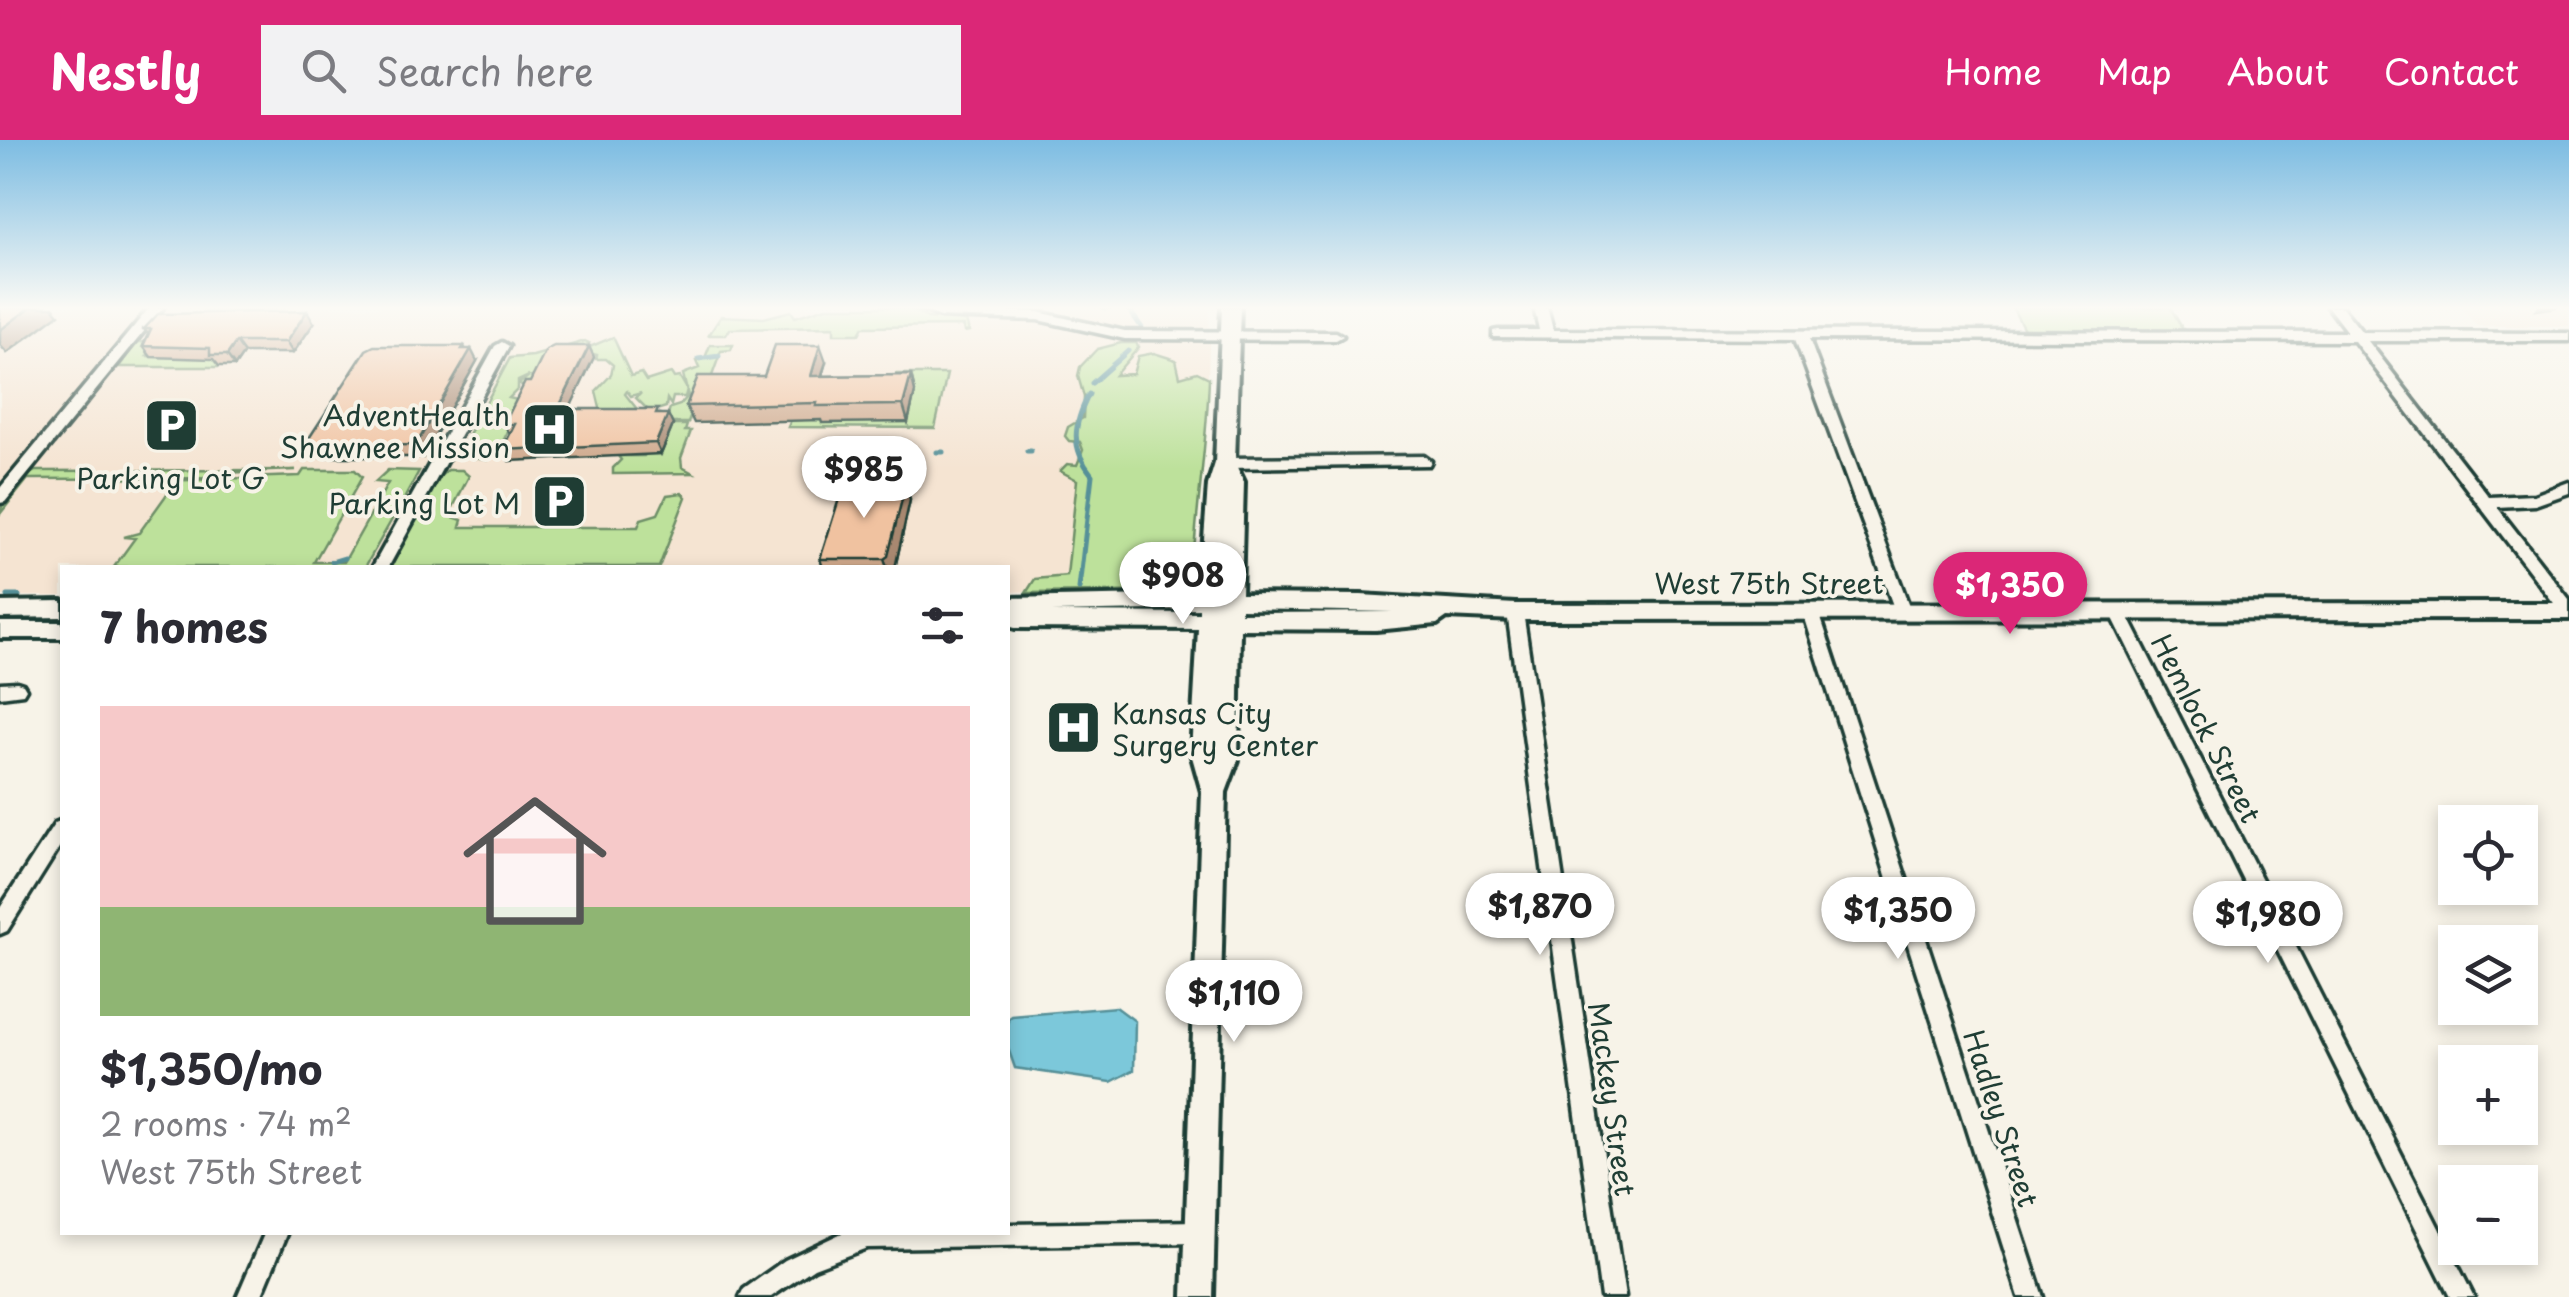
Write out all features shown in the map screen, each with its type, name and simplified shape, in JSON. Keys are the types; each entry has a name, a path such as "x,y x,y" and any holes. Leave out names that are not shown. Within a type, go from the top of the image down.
{"main road":[{"path":"1214,792 1202,753 1230,361"},
{"path":"1198,1297 1214,792 1226,760 1233,612 1234,482 1225,462"},
{"name":"West 75th Street","path":"1010,606 1233,612 1376,622 1421,620 1450,612 2569,611"},
{"path":"0,610 60,610"},
{"name":"West 75th Street","path":"1010,620 1210,612"},
{"path":"0,630 60,630"}],"street":[{"path":"0,498 112,361"},
{"path":"382,565 494,361"},
{"path":"1810,361 1903,611"},
{"path":"2377,361 2569,611"},
{"path":"1225,462 1424,461"},
{"path":"2486,502 2536,500 2566,491"},
{"name":"Mackey Street","path":"1515,612 1613,1297"},
{"name":"Hadley Street","path":"1811,612 2031,1297"},
{"name":"Hemlock Street","path":"2118,612 2462,1297"},
{"path":"0,925 60,831"},
{"path":"1010,1233 1200,1232"},
{"path":"249,1297 276,1235"},
{"path":"752,1297 818,1241 888,1235"}],"shaded area":[{"name":"AdventHealth Shawnee Mission","path":"0,361 1209,361 1208,382 1083,590 1010,592 1010,565 60,565 60,596 0,596"}],"green space":[{"path":"123,361 221,363 218,367 119,367"},
{"path":"508,361 563,361 541,376 532,377 536,379 524,388 519,384 529,376 518,381 518,389 509,398 526,396 497,453 491,453 487,460 458,455"},
{"path":"608,361 624,361 631,376 641,373 646,381 671,373 674,378 680,377 687,389 685,397 673,397 671,405 667,399 666,407 650,412 636,398 641,393 631,396 627,391 625,394 641,414 601,412 596,391 611,375 613,365"},
{"path":"696,361 717,361 708,387 699,394 688,423 665,423 670,408 680,405 688,396 683,374 699,368"},
{"path":"1086,361 1127,361 1115,375 1133,374 1137,361 1176,361 1180,377 1197,372 1209,378 1192,582 1178,591 1026,593 1035,579 1067,576 1077,480 1060,471 1067,464 1077,465 1083,450 1080,442 1069,441 1065,436 1068,427 1083,418 1080,367"},
{"path":"896,374 947,374 935,428 788,427 791,420 892,392"},
{"path":"673,425 687,425 685,431 691,431 681,458 682,467 693,473 613,474 621,460 618,456 644,456"},
{"path":"296,470 219,473 215,478 28,479 0,514 13,489 35,471"},
{"path":"304,470 355,470 362,477 314,562 344,562 371,514 395,514 366,565 115,565 135,538 124,537 139,533 172,487 159,485 162,481 300,476"},
{"path":"388,470 419,471 397,512 372,512 388,483 375,482"},
{"path":"448,470 462,470 469,476 451,511 453,517 462,520 460,527 638,527 641,519 658,514 667,495 682,493 686,497 660,565 392,565 440,476"}],"water":[{"path":"1116,1007 1135,1021 1134,1070 1111,1082 1015,1068 1010,1054 1012,1016"}],"building":[{"path":"359,361 464,361 416,445 304,446"},
{"path":"541,361 582,361 558,409 658,409 656,414 668,414 656,443 502,450 515,424 504,424 525,382 530,382"},
{"path":"769,361 815,361 811,376 911,375 903,405 686,406 698,376 764,376"},
{"path":"844,483 906,483 888,556 884,559 820,559"}],"waterway":[{"path":"1092,383 1117,361"},
{"path":"1079,589 1092,475 1080,455 1076,436 1089,394"},
{"path":"937,452 943,452"},
{"path":"332,562 345,558"},
{"path":"8,596 19,596"}],"place":[{"name":"Parking Lot G","path":"171,426"},
{"name":"AdventHealth Shawnee Mission","path":"549,430"},
{"name":"Parking Lot M","path":"559,502"},
{"name":"Kansas City Surgery Center","path":"1073,728"}]}
